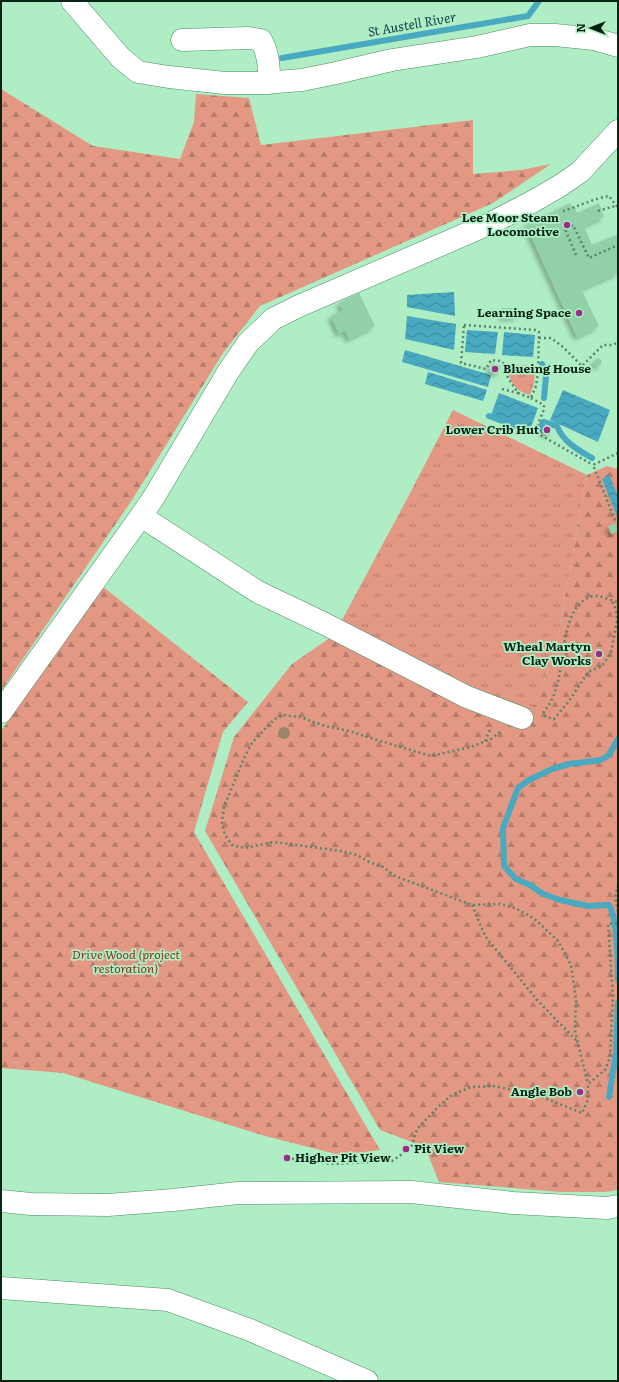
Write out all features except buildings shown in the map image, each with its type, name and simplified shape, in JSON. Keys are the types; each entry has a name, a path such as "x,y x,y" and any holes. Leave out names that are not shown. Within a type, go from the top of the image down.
{"lane":[{"path":"72,1 120,58 138,72 225,83 269,83 302,80 392,60 477,47 530,35 555,35 594,39 618,46"},
{"path":"182,40 249,38 261,40 266,50 269,66 269,83"},
{"path":"1,712 141,516 228,372 248,343 273,319 306,302 482,227 530,203 580,172 618,131"},
{"path":"141,516 258,592 325,624 466,697 522,718"},
{"path":"1,1201 31,1204 108,1205 238,1193 411,1192 513,1204 608,1208 618,1206"},
{"path":"1,1288 168,1300 250,1330 368,1381"}],"path":[{"path":"558,213 581,206 601,197 609,196 618,206"},
{"path":"598,211 608,207 618,206"},
{"path":"576,255 565,229 573,225 589,258 618,245"},
{"path":"518,393 506,377 504,364 501,361 491,360 486,369 461,362 464,325 536,330 539,332 538,373 536,386 531,398"},
{"path":"539,338 551,338 564,347 582,366 603,345 613,345 618,342"},
{"path":"502,389 518,393 544,404 544,409 535,432 593,465 615,520 618,519"},
{"path":"593,465 618,452"},
{"path":"612,601 616,610 617,622 611,652 607,660 602,666 588,672 569,701 554,719 542,715 556,692 568,629 575,609 587,598 596,596 618,602"},
{"path":"287,1158 331,1164 392,1162 411,1148 417,1129 441,1104 452,1095 471,1087 494,1086 537,1095 582,1113 588,1100 588,1084 575,1031 576,999 571,965 558,941 537,922 525,913 512,907 500,904 472,905 395,876 383,867 369,862 357,855 321,847 274,842 245,848 232,845 225,836 222,822 224,807 244,758 252,744 270,724 283,715 300,717 325,726 349,731 431,756 471,747 491,739 522,718"},
{"path":"618,885 615,897 618,912"},
{"path":"472,905 485,936 538,1001 578,1042"},
{"path":"588,1084 605,1070 610,1057 612,996 608,924 618,923"}],"green space":[{"path":"1,89 93,146 180,159 194,122 196,94 249,98 261,145 473,120 473,174 521,170 551,164 493,203 260,306 223,353 132,500 1,691"},
{"path":"507,364 534,366 534,381 530,395 521,392 512,383"},
{"path":"453,410 587,475 558,636 542,688 531,713 334,635"},
{"path":"607,466 618,469 618,1190 606,1192 560,1192 439,1182 425,1147 380,1130 205,831 234,737 292,664 334,635 531,712 542,688 558,636 587,475"},
{"name":"Drive Wood (project restoration)","path":"102,586 248,702 223,732 194,832 380,1150 340,1155 265,1136 63,1073 1,1068 1,731"}],"water":[{"path":"454,292 455,316 407,307 407,295"},
{"path":"407,316 456,324 454,350 405,339"},
{"path":"467,330 498,332 495,354 465,352"},
{"path":"504,332 535,335 533,357 502,355"},
{"path":"405,350 491,375 488,387 402,362"},
{"path":"428,372 487,390 483,401 425,384"},
{"path":"563,390 610,410 598,442 550,420"},
{"path":"499,393 538,408 530,430 491,415"},
{"path":"609,474 618,497 618,519 602,479"}],"waterway":[{"name":"St Austell River","path":"282,58 528,16 539,1"},
{"path":"542,364 546,376 544,398"},
{"path":"489,416 529,431"},
{"path":"540,431 543,422 557,426 567,441 576,449 592,458"},
{"path":"618,739 609,755 601,760 569,764 552,769 529,780 518,788 503,828 504,866 516,879 530,885 543,894 560,900 588,906 609,905 616,930 618,980"},
{"path":"609,1097 616,1053 618,1003"}],"place":[{"name":"Lee Moor Steam Locomotive","path":"567,225"},
{"name":"Learning Space","path":"579,313"},
{"name":"Blueing House","path":"495,369"},
{"name":"Lower Crib Hut","path":"547,430"},
{"name":"Wheal Martyn Clay Works","path":"599,654"},
{"name":"Angle Bob","path":"580,1092"},
{"name":"Pit View","path":"406,1149"},
{"name":"Higher Pit View","path":"287,1158"}]}
